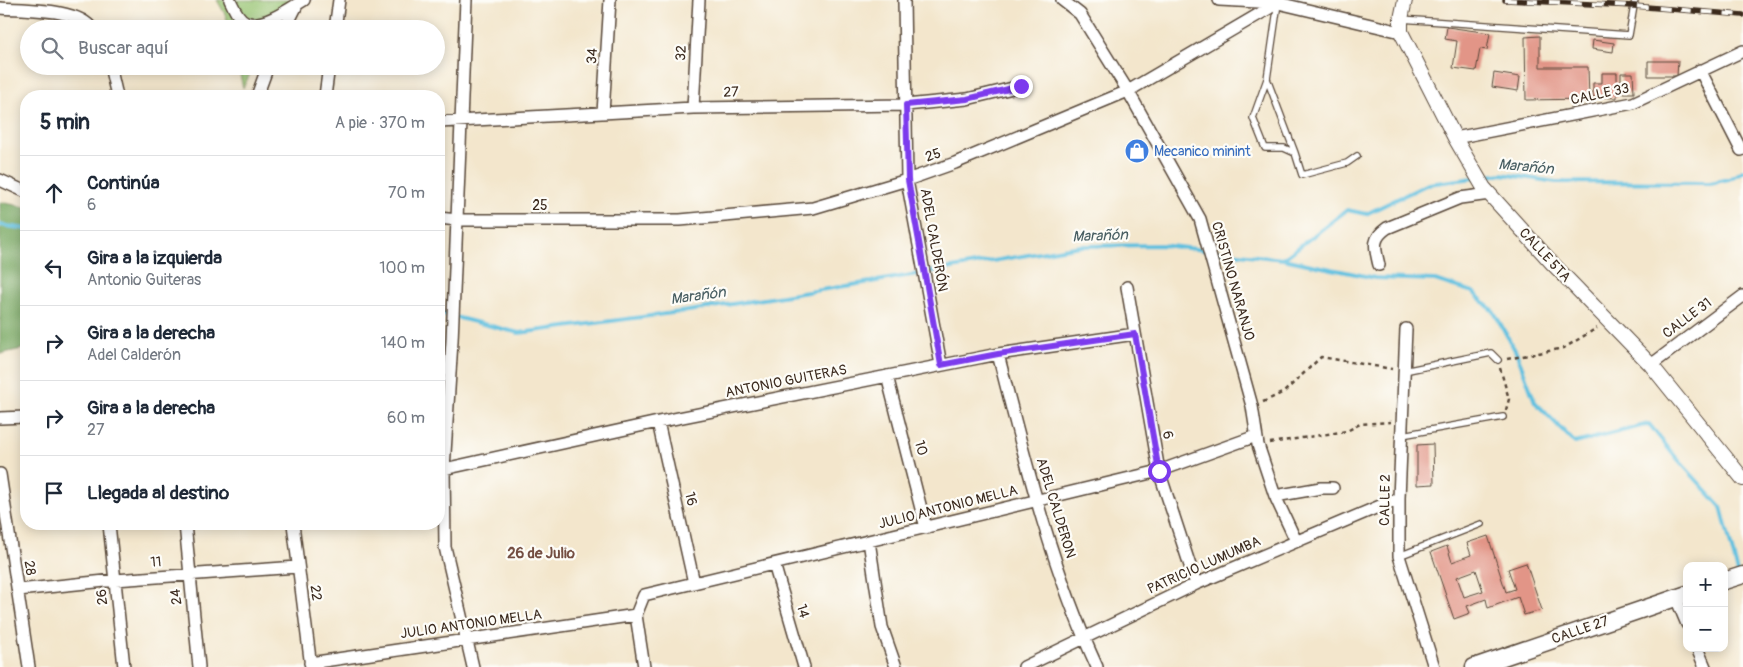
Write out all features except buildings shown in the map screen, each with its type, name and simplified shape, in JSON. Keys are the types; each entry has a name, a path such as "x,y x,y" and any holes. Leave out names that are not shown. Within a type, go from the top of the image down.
{"main road":[{"name":"CALLE 27","path":"1474,667 1492,664 1682,596"}],"street":[{"path":"230,0 237,14 244,20"},
{"path":"336,20 339,0"},
{"path":"445,453 452,341 466,0"},
{"name":"34","path":"603,113 610,0"},
{"name":"32","path":"693,108 699,0"},
{"name":"ADEL CALDERÓN","path":"904,0 908,180 941,365"},
{"name":"CRISTINO NARANJO","path":"1062,0 1080,14 1128,91 1200,219 1252,406 1257,441 1275,496 1296,541"},
{"path":"1219,0 1279,2 1401,25 1405,0"},
{"path":"266,20 283,13 300,2"},
{"path":"290,20 300,2"},
{"name":"25","path":"445,219 680,220 813,208 955,164 1128,91 1279,2"},
{"path":"0,8 63,13 80,20"},
{"name":"CALLE 5TA","path":"1401,25 1455,138 1487,191 1553,264 1651,364 1743,479"},
{"name":"CALLE 33","path":"1455,138 1633,103 1700,70 1743,52"},
{"path":"1700,70 1741,150"},
{"path":"112,75 116,90"},
{"path":"259,90 265,75"},
{"path":"325,90 328,75"},
{"name":"27","path":"445,122 693,108 906,105 967,99 1021,86"},
{"path":"0,180 20,189"},
{"path":"1379,265 1374,244 1378,234 1460,198 1487,191"},
{"name":"6","path":"1127,287 1159,471 1196,584"},
{"name":"CALLE 31","path":"1651,364 1743,296"},
{"name":"CALLE 2","path":"1406,329 1399,498 1399,556 1434,667"},
{"name":"ANTONIO GUITERAS","path":"445,469 658,422 941,365 998,354 1135,334"},
{"name":"ADEL CALDERON","path":"998,354 1036,501 1083,637 1097,667"},
{"name":"10","path":"887,376 926,528"},
{"path":"0,418 20,417"},
{"name":"16","path":"658,422 694,583"},
{"name":"JULIO ANTONIO MELLA","path":"311,665 465,639 636,616 644,595 1159,471 1257,441"},
{"name":"28","path":"0,474 6,550 18,590 29,667"},
{"path":"1275,496 1321,488 1333,488"},
{"name":"PATRICIO LUMUMBA","path":"1024,667 1196,584 1399,498"},
{"name":"26","path":"110,530 124,667"},
{"name":"24","path":"185,530 200,667"},
{"name":"22","path":"294,530 311,665"},
{"path":"445,530 445,547 472,667"},
{"path":"869,541 882,627 896,667"},
{"name":"14","path":"774,564 804,667"},
{"name":"11","path":"18,590 115,580 297,566"},
{"path":"636,616 644,667"},
{"path":"1698,652 1705,667"}],"lane":[{"path":"1401,25 1629,35 1635,0"},
{"path":"1279,2 1267,79 1254,118 1265,148 1284,148 1295,153"},
{"path":"1267,79 1302,175 1347,164 1357,156"},
{"path":"1404,371 1491,353 1498,360"},
{"path":"1402,435 1503,417"},
{"path":"1399,556 1481,524"}],"path":[{"path":"1503,417 1509,399 1498,360 1564,348 1609,321"},
{"path":"1252,406 1284,392 1321,357 1404,371"},
{"path":"1257,441 1347,431 1360,424 1402,422"}],"green space":[{"path":"217,0 296,0 283,7 276,20 227,20"},
{"path":"240,75 250,75 243,88"},
{"path":"0,202 20,206 20,349 0,354"}],"waterway":[{"name":"Marañón","path":"1481,177 1502,174 1556,182 1710,183 1729,179 1743,171"},
{"name":"Marañón","path":"445,314 519,333 688,311 1080,246 1161,245 1283,259 1347,210 1366,214 1428,184 1474,178"},
{"name":"Marañón","path":"0,225 20,228"},
{"path":"1283,259 1375,278 1435,280 1473,292 1494,312 1517,354 1535,402 1575,443 1649,424 1672,453 1721,507 1738,573"}],"railway":[{"path":"1505,0 1634,6 1743,15"}],"place":[{"name":"Mecanico minint","path":"1137,151"}],"district":[{"name":"26 de Julio","path":"541,553"}],"route":[{"path":"1021,86 967,99 906,105 908,180 941,365 998,354 1135,334 1159,471"}]}
